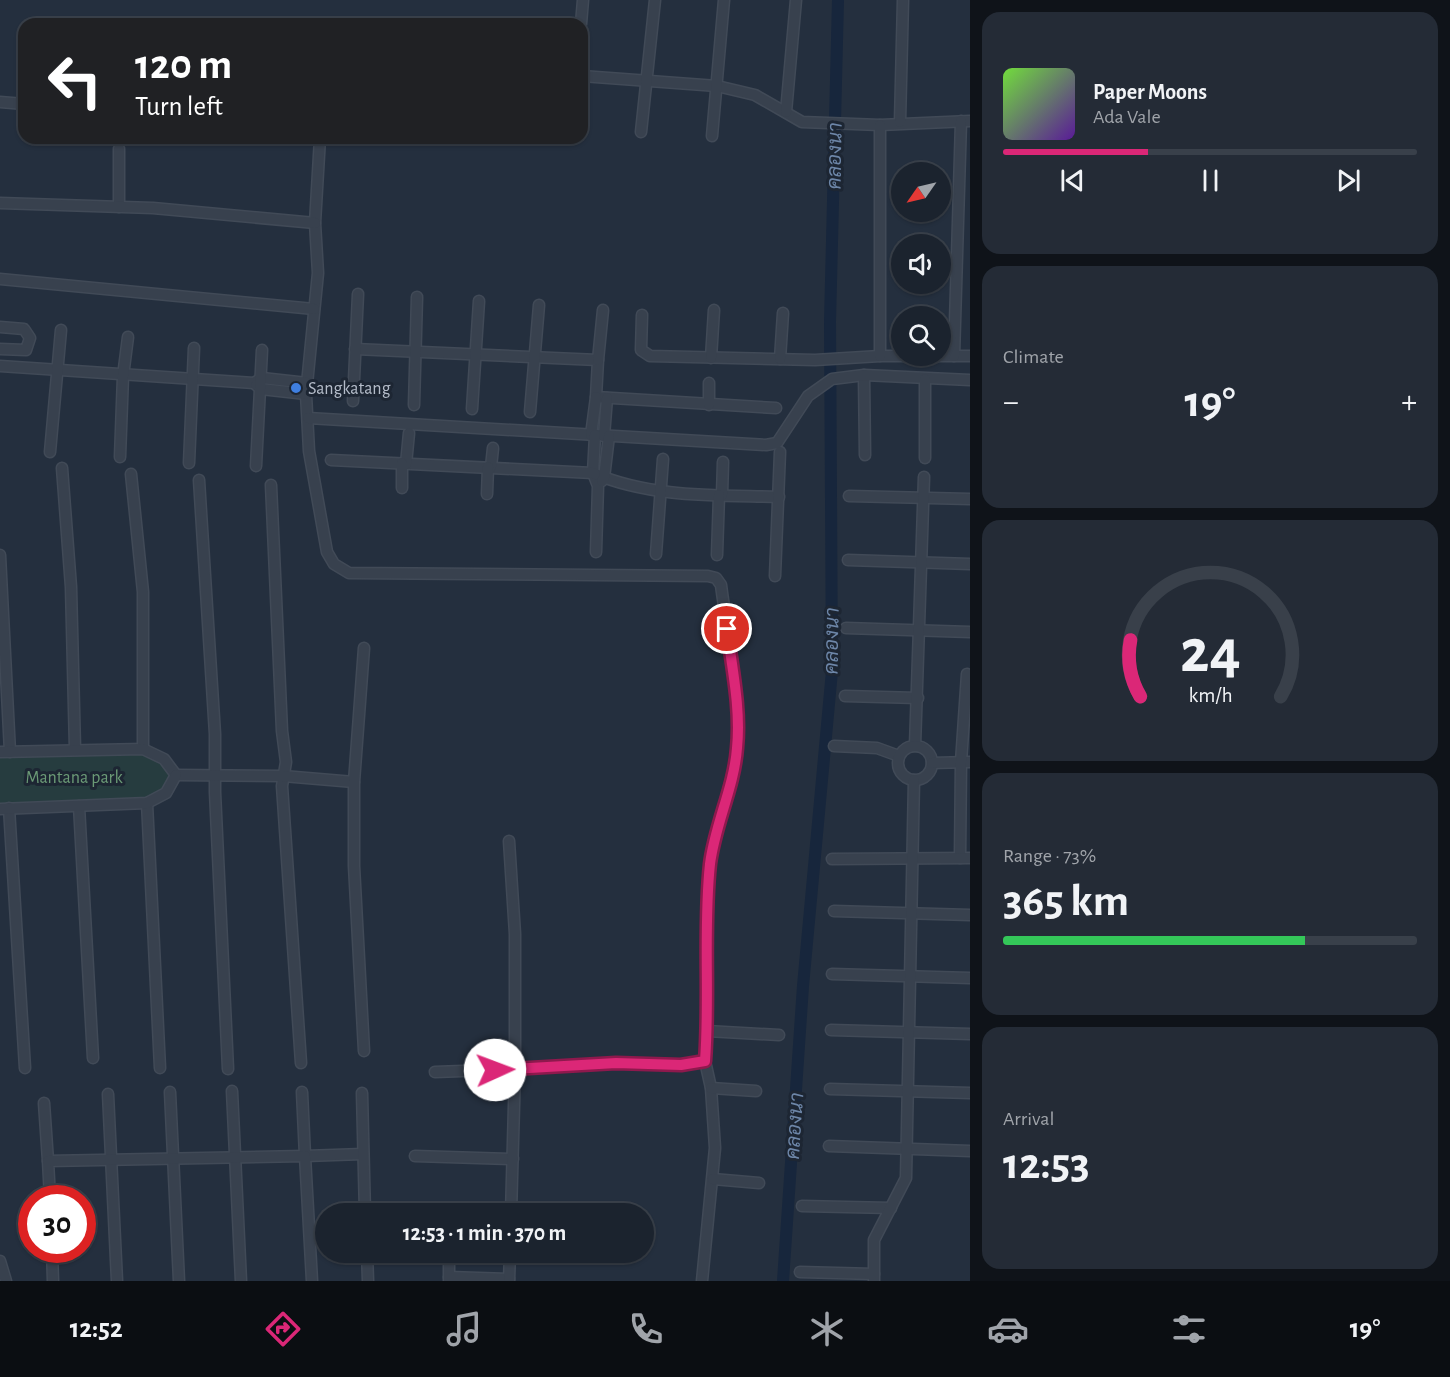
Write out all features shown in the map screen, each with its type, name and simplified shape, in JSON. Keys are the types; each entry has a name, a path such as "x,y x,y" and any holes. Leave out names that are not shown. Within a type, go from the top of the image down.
{"street":[{"path":"582,18 583,0"},
{"path":"641,132 655,0"},
{"path":"712,136 724,0"},
{"path":"786,112 796,0"},
{"path":"900,122 903,0"},
{"path":"588,76 717,86 755,95 802,122 875,124 966,121 954,356"},
{"path":"0,102 18,104"},
{"path":"875,124 880,356"},
{"path":"320,144 315,223 318,273 306,388 309,451 327,552 334,564 349,573 708,576 716,578 722,585 737,716 737,748 732,778 716,831 710,865 705,1061 711,1088 715,1148 702,1281"},
{"path":"119,149 119,207"},
{"path":"0,203 119,207 315,223"},
{"path":"0,279 314,309"},
{"path":"353,400 358,294"},
{"path":"414,405 417,297"},
{"path":"472,409 478,302"},
{"path":"530,412 539,305"},
{"path":"596,552 601,482 602,398 598,360 603,310"},
{"path":"711,358 714,310"},
{"path":"780,359 783,313"},
{"path":"642,315 641,350 644,354 815,360 880,356 970,356"},
{"path":"0,327 24,329 30,338 26,350 0,349"},
{"path":"50,452 60,330"},
{"path":"120,457 123,375 128,337"},
{"path":"189,463 194,348"},
{"path":"355,349 536,359 598,360"},
{"path":"256,466 262,350"},
{"path":"0,366 306,388"},
{"path":"309,418 766,445 774,444 780,439 800,405 816,389 832,379 864,375 970,380"},
{"path":"864,375 865,455"},
{"path":"925,379 925,458"},
{"path":"709,383 709,405"},
{"path":"602,398 776,408"},
{"path":"402,488 409,433"},
{"path":"593,473 600,436"},
{"path":"487,494 493,448"},
{"path":"776,576 780,452"},
{"path":"656,554 663,459"},
{"path":"331,460 593,473 601,482 661,491 779,497"},
{"path":"717,555 723,462"},
{"path":"62,468 71,587 75,749"},
{"path":"131,474 143,592 143,749"},
{"path":"915,746 924,477"},
{"path":"199,480 216,777 228,1069"},
{"path":"271,485 282,731 286,762 283,776 302,1063"},
{"path":"849,495 970,499"},
{"path":"0,555 5,752 143,749 164,759 176,775"},
{"path":"848,560 970,564"},
{"path":"846,628 970,632"},
{"path":"364,648 354,782 354,866 364,1051"},
{"path":"832,859 965,858 966,674"},
{"path":"845,696 918,698"},
{"path":"834,746 878,748 899,756"},
{"path":"915,746 927,751 932,763 926,775 914,780 908,778 899,769 899,756 903,750 915,746"},
{"path":"932,763 965,762"},
{"path":"176,775 283,776 354,782"},
{"path":"25,1068 5,808 147,803 166,793 176,775"},
{"path":"800,1272 874,1278 874,1240 906,1178 912,976 914,780"},
{"path":"147,803 160,1068"},
{"path":"79,806 93,1058"},
{"path":"509,841 514,934 515,1069 511,1203"},
{"path":"834,911 970,915"},
{"path":"832,974 970,978"},
{"path":"707,1030 779,1035"},
{"path":"831,1030 970,1034"},
{"path":"435,1072 616,1063 681,1065 705,1061"},
{"path":"711,1088 756,1090"},
{"path":"830,1089 970,1093"},
{"path":"170,1092 179,1281"},
{"path":"232,1092 241,1281"},
{"path":"302,1092 312,1281"},
{"path":"362,1093 365,1203"},
{"path":"108,1094 117,1281"},
{"path":"44,1103 49,1185"},
{"path":"829,1146 970,1151"},
{"path":"48,1161 363,1154"},
{"path":"415,1156 513,1159"},
{"path":"713,1179 759,1183"},
{"path":"802,1206 891,1208"},
{"path":"0,1261 6,1281"},
{"path":"52,1263 53,1281"},
{"path":"367,1263 368,1281"},
{"path":"450,1263 449,1279 509,1280 510,1263"}],"green space":[{"name":"Mantana park","path":"0,752 144,752 164,759 173,779 147,803 0,809"}],"waterway":[{"name":"คลองนา","path":"783,1281 803,986 832,671 830,322 838,0"}],"place":[{"name":"Sangkatang","path":"296,388"}],"route":[{"path":"495,1070 616,1063 681,1065 705,1061 710,865 716,831 732,778 737,748 737,716 727,629"}]}
